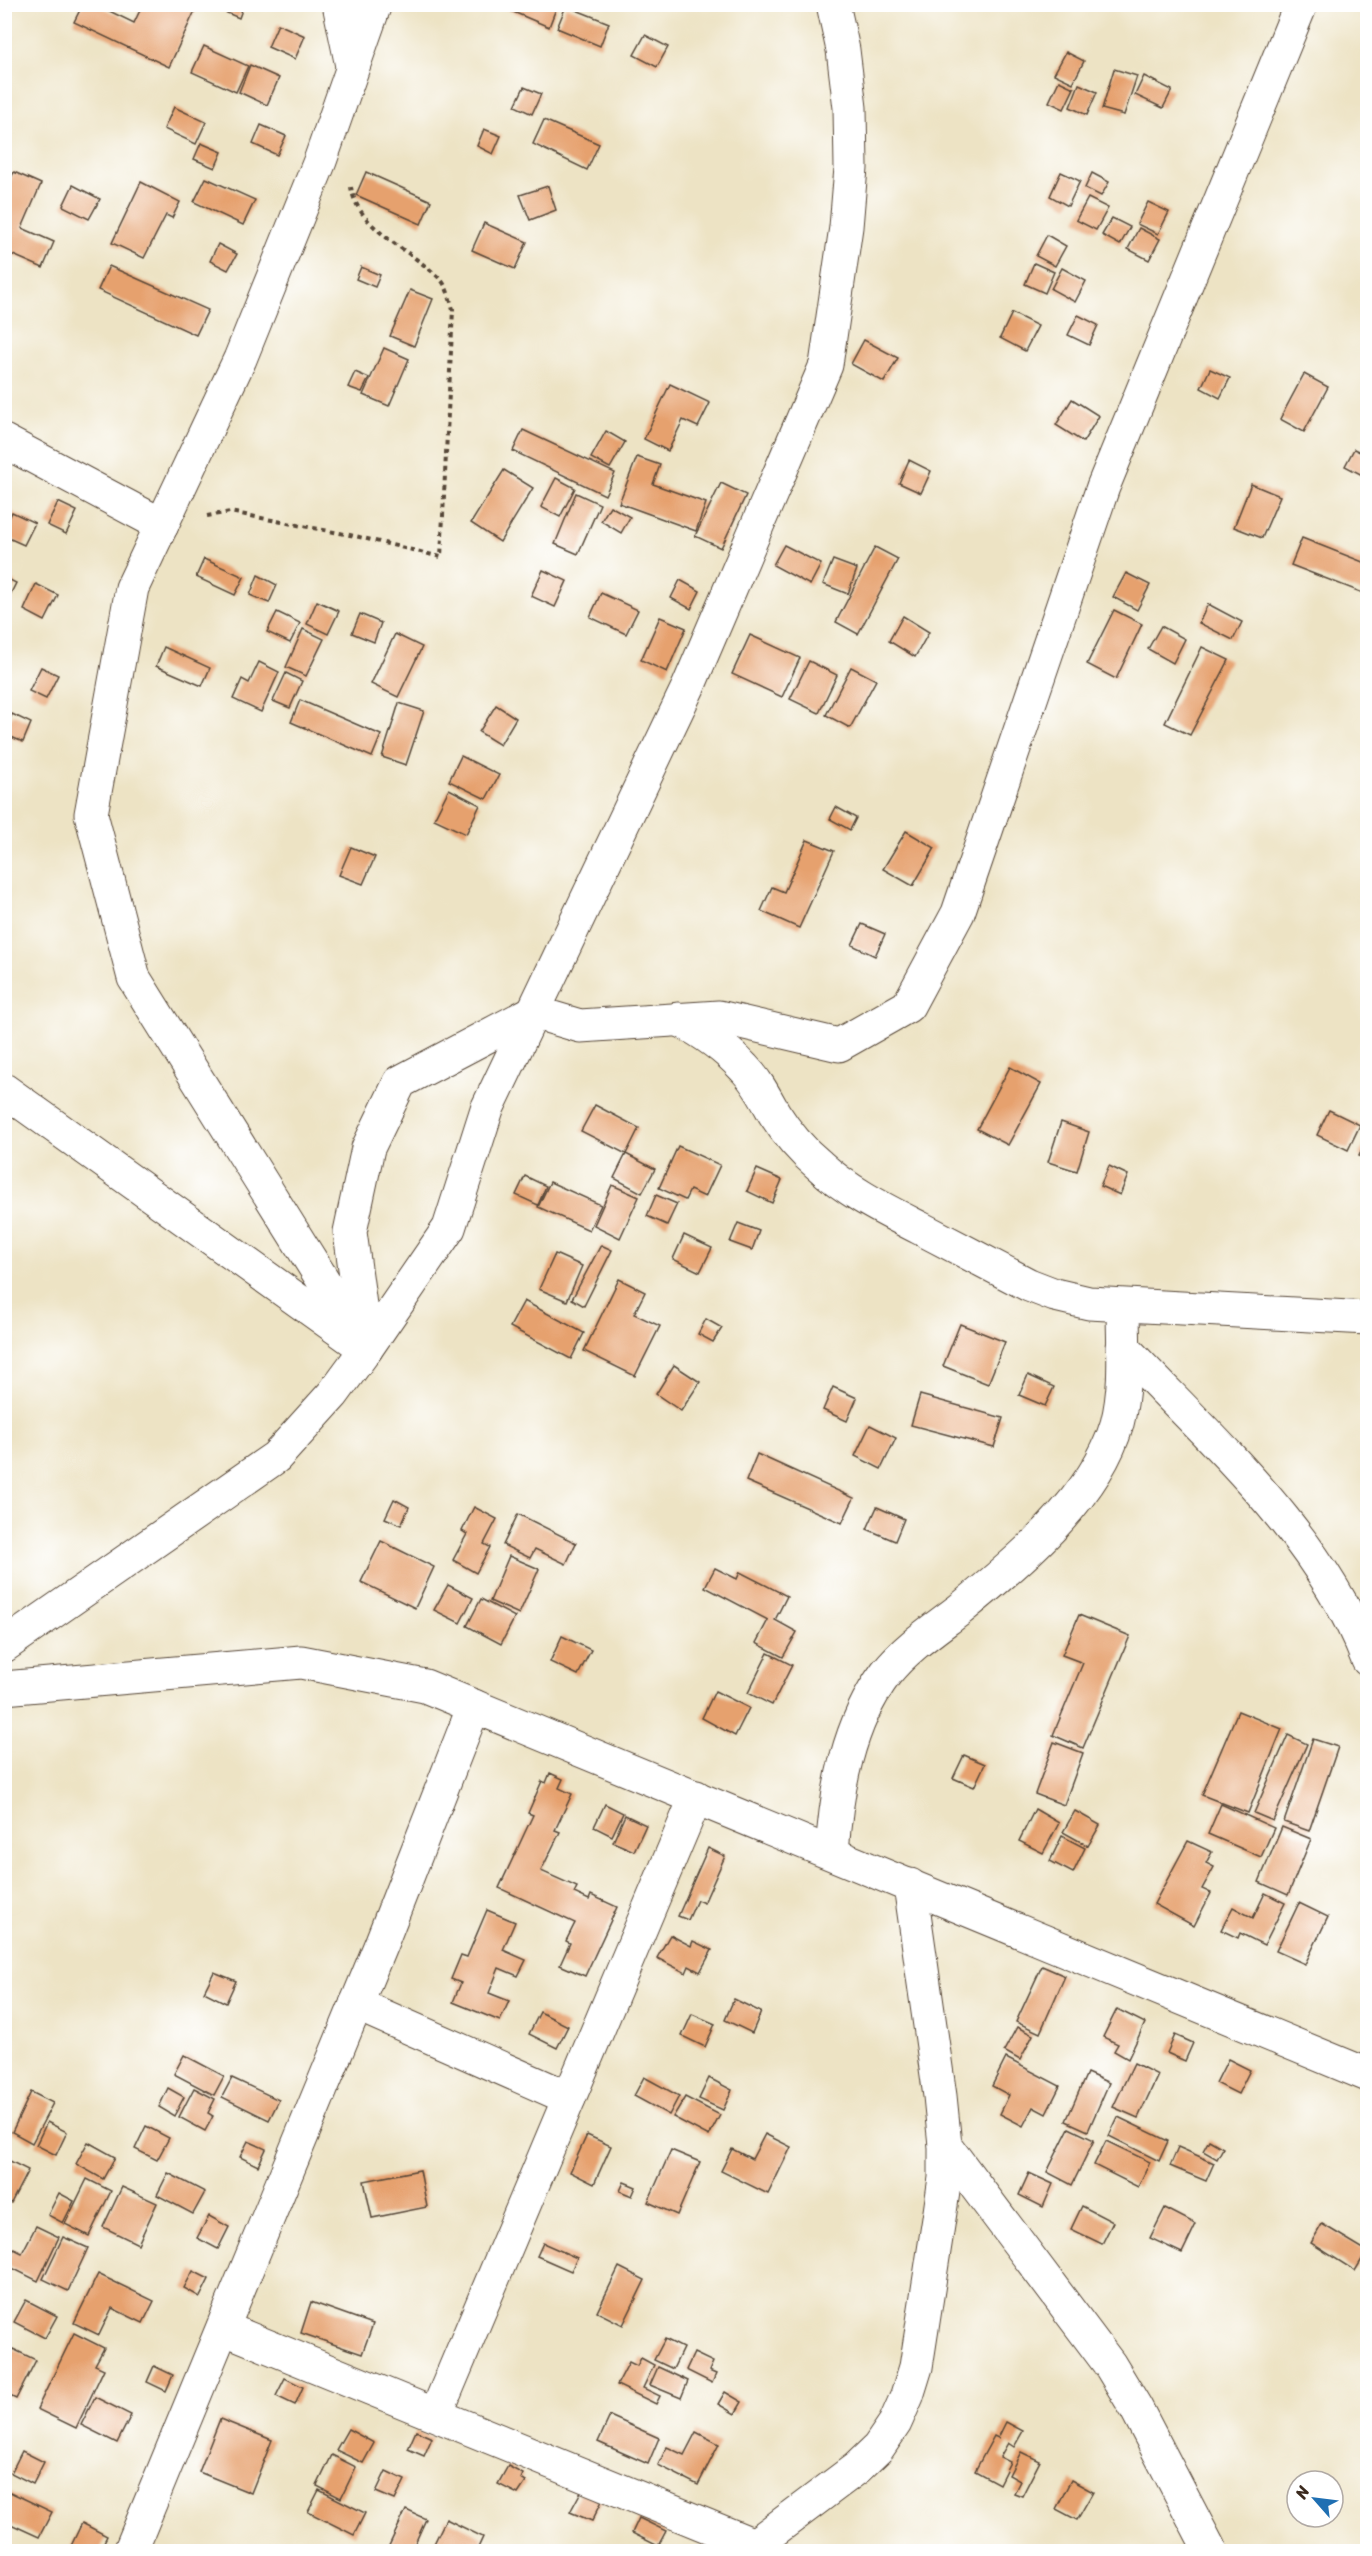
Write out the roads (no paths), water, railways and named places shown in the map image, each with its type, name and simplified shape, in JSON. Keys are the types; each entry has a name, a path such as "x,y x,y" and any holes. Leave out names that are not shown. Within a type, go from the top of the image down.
{"street":[{"path":"339,4 352,66"},
{"path":"366,1348 134,978 92,814 132,588 240,359 320,161 375,4"},
{"path":"4,1646 276,1457 333,1394 449,1228 487,1109 689,685 826,365 846,227 851,168 850,108 843,50 833,4"},
{"path":"366,1348 350,1232 368,1148 400,1082 533,1012 580,1026 719,1017 839,1045 908,1006 958,913 1103,487 1301,4"},
{"path":"4,441 162,525"},
{"path":"678,1019 703,1032 745,1069 762,1090 775,1115 819,1166 874,1204 1029,1285 1055,1295 1089,1303 1368,1318"},
{"path":"4,1090 366,1348"},
{"path":"832,1853 839,1787 858,1724 887,1672 909,1649 1017,1563 1061,1516 1096,1471 1114,1433 1122,1401 1123,1306"},
{"path":"1124,1347 1274,1507 1308,1551 1337,1599 1368,1660"},
{"path":"4,1688 301,1662 425,1686 1367,2074"},
{"path":"130,2552 356,2004 474,1706"},
{"path":"436,2414 696,1797"},
{"path":"223,2328 436,2414 749,2548 857,2468 878,2448 903,2405 916,2367 942,2200 945,2145 910,1885"},
{"path":"356,2004 569,2098"},
{"path":"945,2145 1110,2366 1136,2408 1211,2552"}]}
